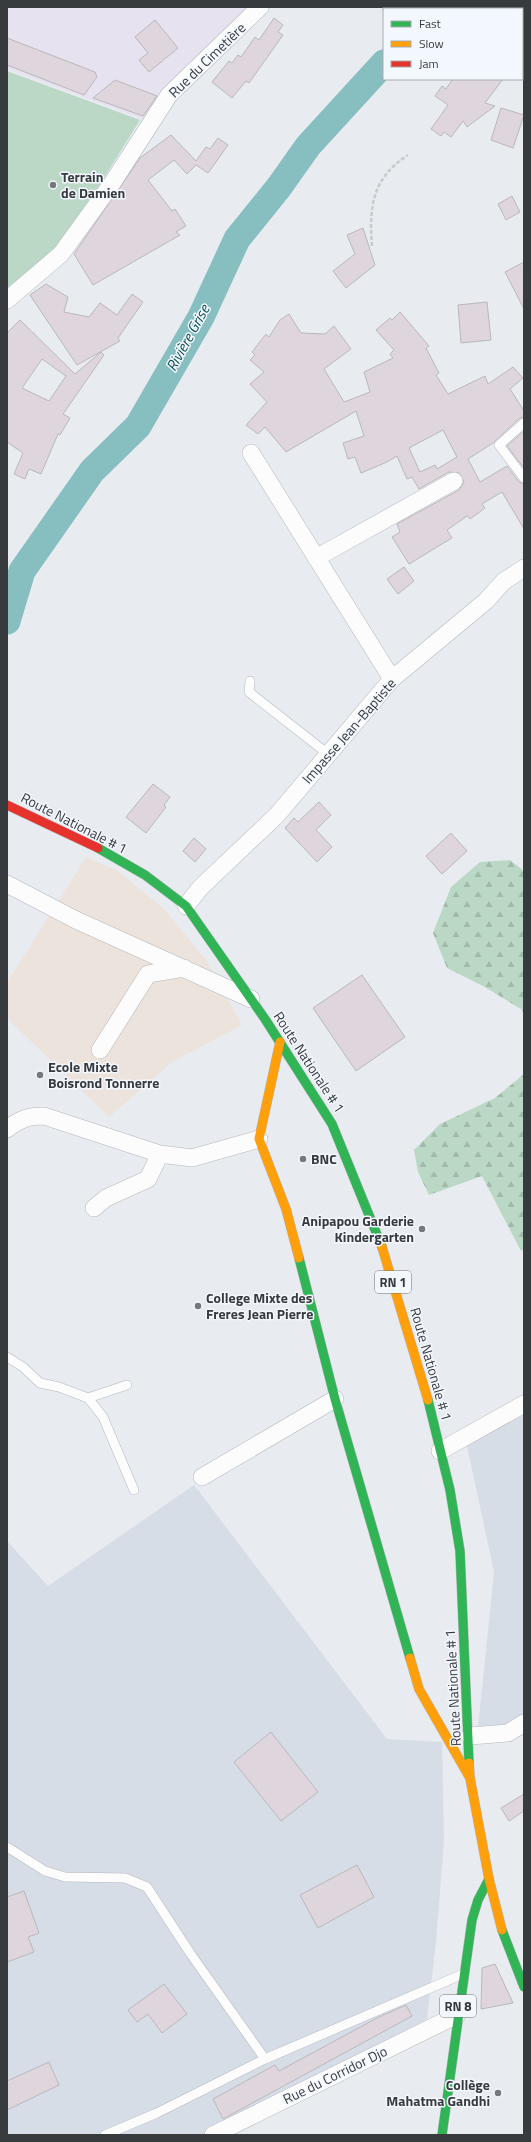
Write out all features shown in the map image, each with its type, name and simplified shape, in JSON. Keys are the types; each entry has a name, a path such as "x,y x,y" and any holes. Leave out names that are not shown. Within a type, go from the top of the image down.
{"main road":[{"name":"Route Nationale # 1","path":"7,805 91,844 145,875 186,906 280,1042 332,1124 381,1243 428,1400 450,1490 460,1551 470,1736 470,1778 488,1879 504,1936 524,1987"},
{"path":"280,1042 259,1139 286,1209 335,1399 419,1689 430,1712 470,1778"},
{"name":"RN 8","path":"442,2135 457,2015 472,1920 478,1900 488,1879"}],"street":[{"name":"Rue du Cimetière","path":"7,300 61,254 111,185 169,95 260,7"},
{"path":"251,453 392,679"},
{"path":"316,558 454,481"},
{"name":"Impasse Jean-Baptiste","path":"186,906 200,888 277,815 392,679 486,601 504,581 524,568"},
{"path":"7,884 76,920 251,999"},
{"path":"100,1050 148,974 184,968"},
{"path":"7,1129 18,1120 30,1116 44,1116 160,1154 192,1158 259,1139"},
{"path":"94,1208 106,1198 148,1179 160,1154"},
{"path":"202,1477 335,1399"},
{"path":"440,1451 524,1404"},
{"path":"470,1736 508,1733 524,1723"},
{"name":"Rue du Corridor Djo","path":"213,2135 457,2015"}],"lane":[{"path":"524,423 499,445 524,478"},
{"path":"250,681 249,692 328,754"},
{"path":"7,1357 22,1367 40,1384 59,1387 88,1398 103,1417 134,1490"},
{"path":"88,1398 127,1385"},
{"path":"7,1847 45,1872 65,1877 125,1878 147,1887 190,1953 265,2060"},
{"path":"105,2135 157,2113 265,2060 463,1974"}],"path":[{"path":"372,246 370,219 374,196 380,182 387,172 408,155"}],"shaded area":[{"path":"7,7 250,7 150,122 7,69"},
{"path":"86,857 116,870 162,907 207,961 242,1025 172,1062 109,1117 7,1018 7,983"},
{"path":"524,1412 524,1728 478,1728 494,1572 467,1446"},
{"path":"194,1485 387,1739 442,1742 444,1840 436,1942 427,2019 203,2135 7,2135 7,1541 48,1586"}],"green space":[{"name":"Terrain de Damien","path":"7,71 140,120 59,250 7,289"},
{"path":"510,860 524,871 524,1015 521,1009 483,986 447,968 433,933 451,887 480,862"},
{"path":"524,1074 524,1249 521,1251 482,1176 429,1195 418,1172 414,1150 440,1124 495,1098"}],"building":[{"path":"274,18 283,25 278,32 283,35 249,83 246,81 232,98 212,82 229,61 232,63 238,55 241,57 255,37 259,40"},
{"path":"155,20 178,48 149,72 139,60 148,53 135,37"},
{"path":"7,38 95,72 97,77 84,95 7,65"},
{"path":"115,80 157,96 143,116 93,98"},
{"path":"452,80 502,80 485,103 495,106 467,127 463,121 451,137 444,132 441,136 431,129 448,105 435,96 442,86 446,89"},
{"path":"501,108 524,115 513,148 491,140"},
{"path":"171,135 196,161 206,147 210,149 218,138 228,145 208,173 196,165 187,174 174,160 148,180 172,211 175,209 186,226 176,232 180,235 93,285 74,254 140,158"},
{"path":"512,196 520,212 506,220 498,204"},
{"path":"363,228 375,265 346,288 333,271 355,254 347,235"},
{"path":"524,262 524,309 505,272"},
{"path":"46,284 68,297 64,312 89,317 100,303 117,315 132,294 143,302 118,338 120,341 77,365 30,295"},
{"path":"487,302 491,340 461,343 458,305"},
{"path":"400,312 429,346 426,348 439,373 436,375 448,394 485,376 488,384 513,367 523,378 510,389 524,411 524,417 520,418 493,443 468,459 480,482 507,466 519,482 524,484 524,529 502,492 482,504 485,508 470,519 467,516 447,530 452,538 409,564 392,537 400,532 397,524 459,490 464,482 459,473 449,472 419,489 412,477 407,479 397,456 361,473 355,457 348,459 343,443 364,436 356,411 286,452 265,427 258,434 246,425 267,402 250,384 264,372 250,360 255,355 252,352 266,334 269,337 280,320 289,314 301,333 325,334 334,326 351,349 324,369 344,402 370,392 364,372 393,358 390,354 394,350 376,330 390,318 392,320","holes":["443,430 457,457 437,469 435,465 420,472 409,448"]},
{"path":"20,320 75,374 101,352 104,355 63,414 70,418 60,435 58,434 41,474 29,469 25,479 14,474 23,453 7,442 7,333","holes":["42,359 66,376 49,401 22,388"]},
{"path":"524,431 524,468 507,446"},
{"path":"404,567 414,581 398,594 387,579"},
{"path":"153,784 170,797 164,805 166,807 146,833 126,817"},
{"path":"319,802 331,815 316,830 332,847 317,862 285,828 294,818 298,822"},
{"path":"451,833 467,851 442,874 426,856"},
{"path":"194,838 206,849 195,862 183,851"},
{"path":"362,975 405,1037 356,1071 313,1008"},
{"path":"271,1732 318,1792 281,1821 234,1762"},
{"path":"524,1794 524,1811 509,1821 501,1808"},
{"path":"357,1865 374,1897 318,1928 300,1895"},
{"path":"24,1891 39,1933 28,1937 34,1952 7,1962 7,1897"},
{"path":"495,1964 513,2003 481,2009 482,1968"},
{"path":"164,1984 187,2014 162,2033 148,2014 137,2022 128,2010"},
{"path":"406,2005 412,2016 223,2119 213,2099 275,2065 279,2071 377,2018"},
{"path":"49,2062 59,2085 7,2110 7,2081"}],"waterway":[{"name":"Rivière Grise","path":"7,621 22,571 92,471 138,426 201,317 237,239 279,187 308,146 383,64"}],"traffic: fast":[{"path":"98,848 145,875 186,906 265,1019 332,1124 382,1247"},
{"path":"299,1258 335,1399 410,1658"},
{"path":"428,1400 450,1490 460,1551 469,1763"},
{"path":"442,2135 472,1920 478,1900 489,1879"},
{"path":"502,1930 524,1987"}],"traffic: slow":[{"path":"280,1042 259,1139 286,1209 299,1258"},
{"path":"382,1247 428,1400"},
{"path":"410,1658 419,1689 470,1778"},
{"path":"469,1763 470,1778 489,1879 502,1930"}],"traffic: jam":[{"path":"7,805 98,848"}],"place":[{"name":"Terrain de Damien","path":"53,185"},
{"name":"Ecole Mixte Boisrond Tonnerre","path":"40,1075"},
{"name":"BNC","path":"303,1159"},
{"name":"Anipapou Garderie Kindergarten","path":"422,1229"},
{"name":"College Mixte des Freres Jean Pierre","path":"198,1306"},
{"name":"Collège Mahatma Gandhi","path":"498,2093"}]}
